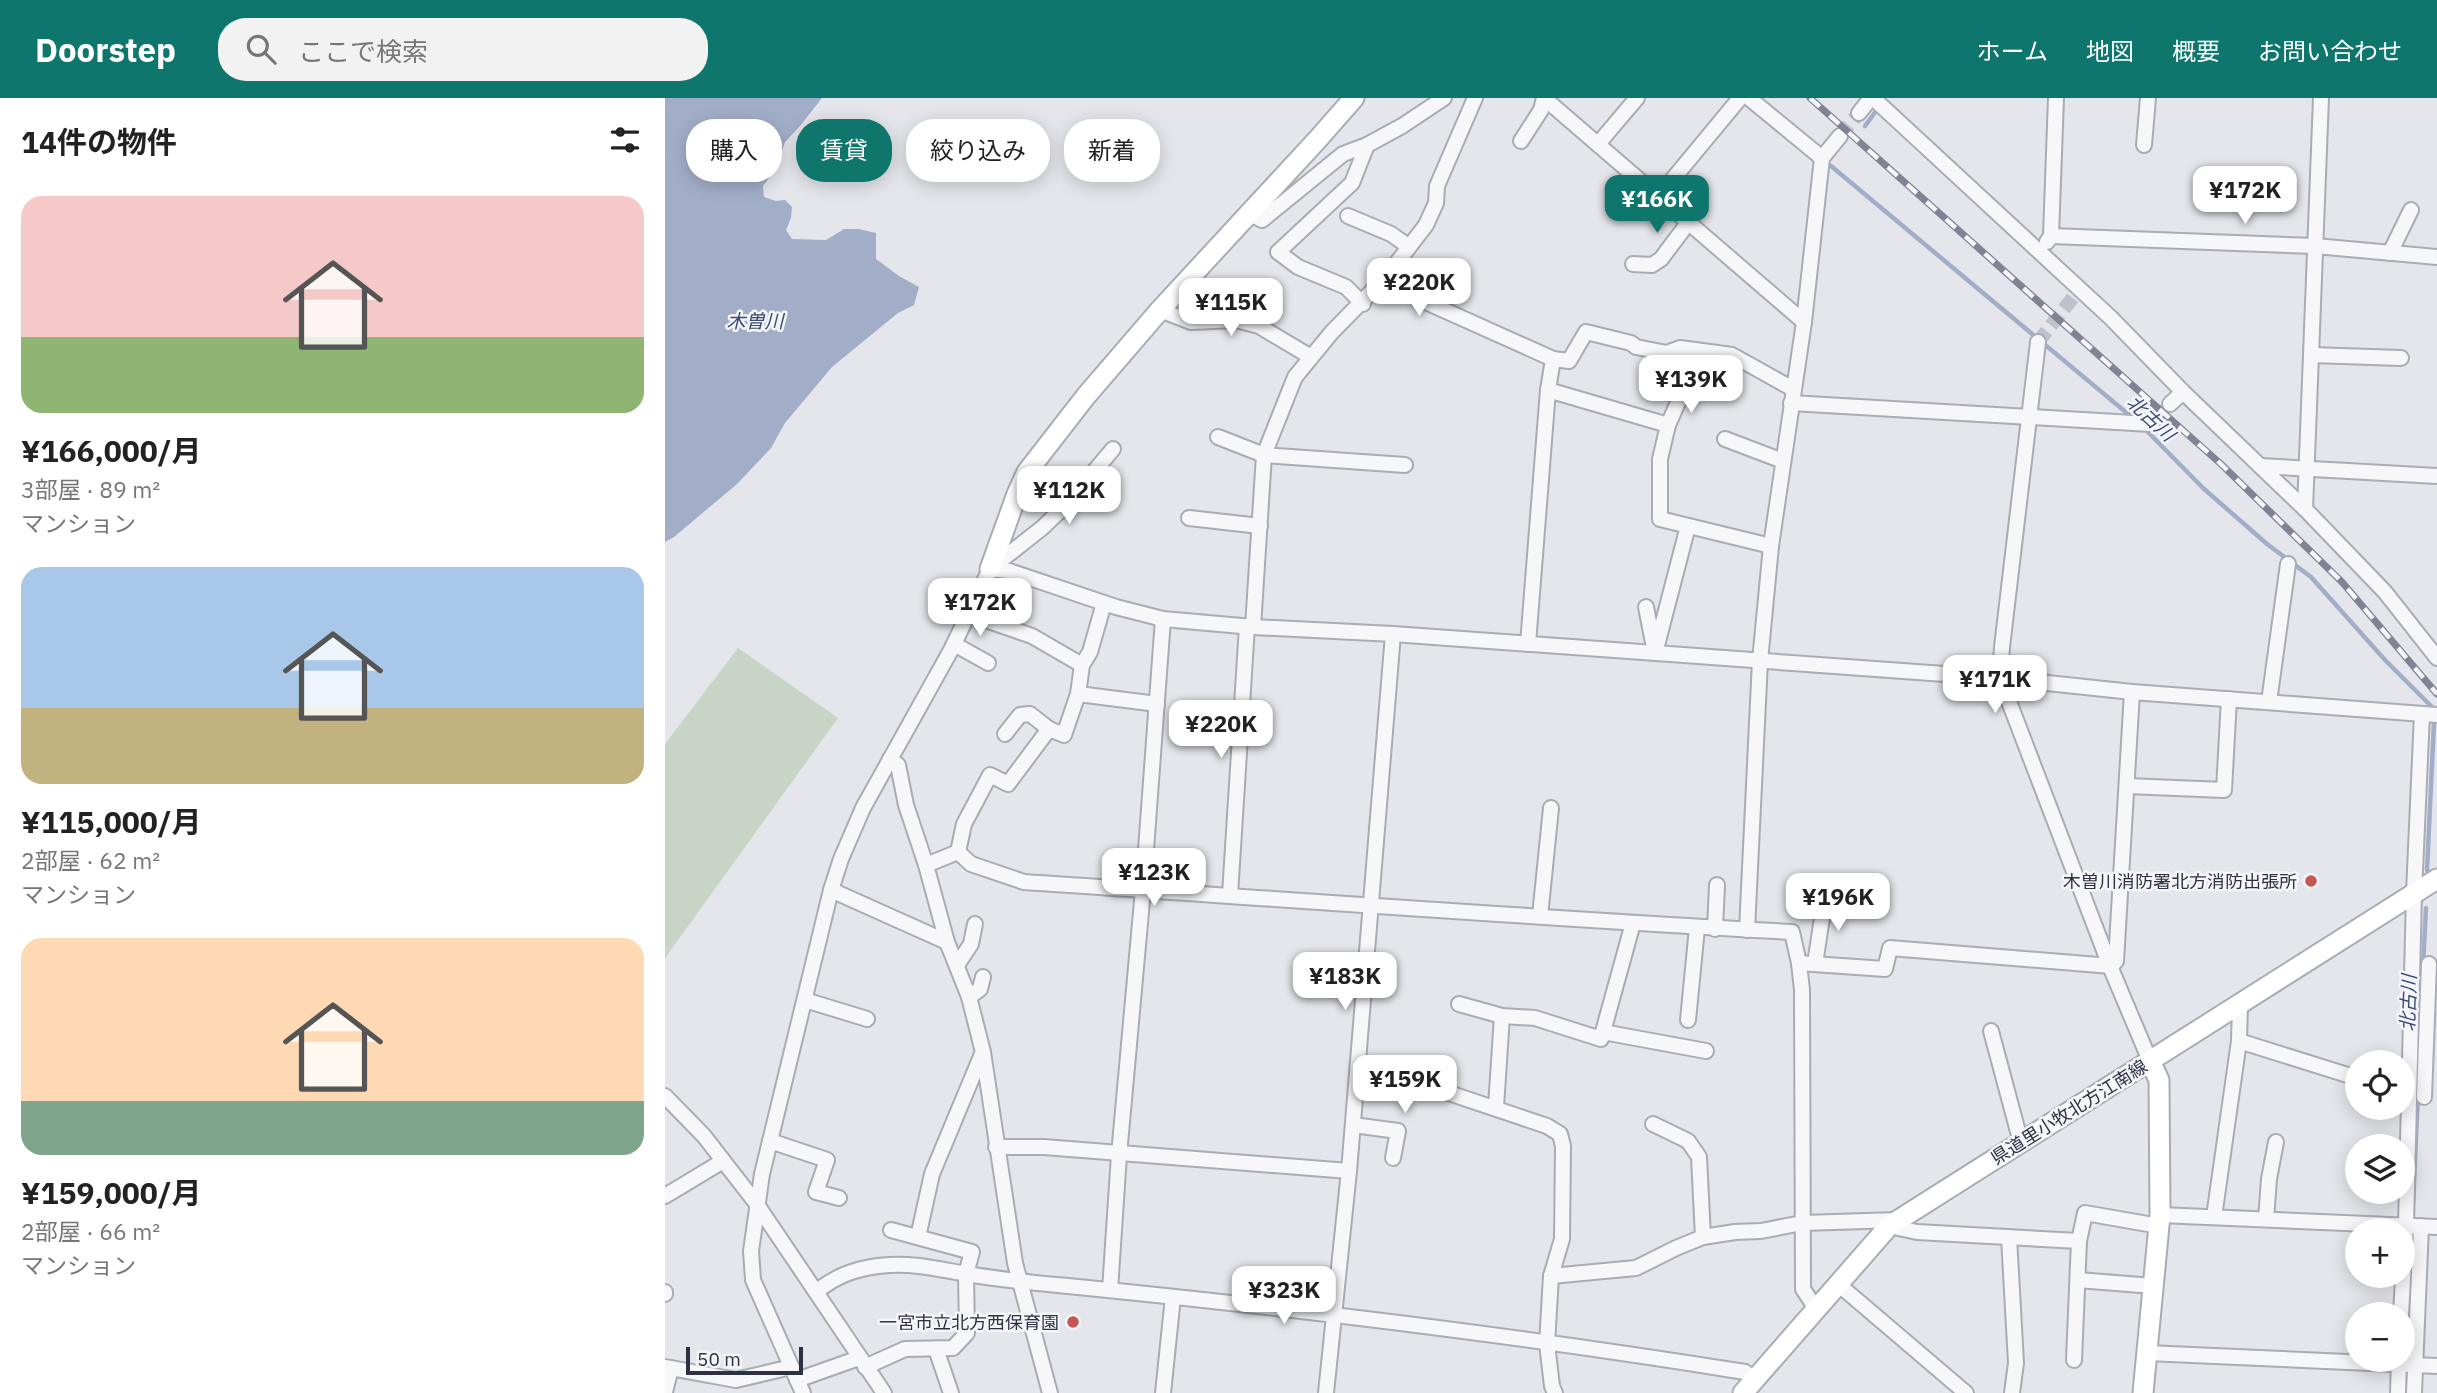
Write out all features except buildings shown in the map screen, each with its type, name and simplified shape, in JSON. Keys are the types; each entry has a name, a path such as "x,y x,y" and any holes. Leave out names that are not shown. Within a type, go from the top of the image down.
{"street":[{"path":"797,1380 753,1280 751,1251 756,1203 831,890 863,808 954,644 990,569 1027,472 1086,396 1160,310 1354,98"},
{"path":"1250,214 1262,220 1343,153 1367,145 1402,126 1444,98"},
{"path":"1230,894 1264,455 1295,377 1332,332 1386,278 1426,225 1436,203 1437,186 1475,98"},
{"path":"1521,141 1541,110 1544,98 1804,322"},
{"path":"1598,144 1637,98"},
{"path":"1658,197 1740,98"},
{"path":"1749,98 1822,158"},
{"path":"1859,113 1872,98 2040,251 2077,292 2305,509 2385,593 2437,658"},
{"path":"2040,251 2051,236 2056,98"},
{"path":"2144,145 2148,98"},
{"path":"2305,509 2321,98"},
{"path":"1747,930 1759,661 1771,546 1804,322 1822,158 1840,136"},
{"path":"1363,303 1346,287 1298,267 1278,252 1352,184 1367,145"},
{"path":"2389,253 2411,210"},
{"path":"1348,216 1391,234 1408,246"},
{"path":"1633,264 1652,265 1661,259 1688,223"},
{"path":"2051,236 2315,246 2437,257"},
{"path":"1386,278 1426,302 1553,359 1569,361 1586,332 1667,354 1680,348 1732,355 1792,396 2129,424 2153,422"},
{"path":"1160,310 1191,322 1236,320 1259,326 1311,357"},
{"path":"2038,342 2000,678 2111,966 2159,1080 2159,1220 2143,1393"},
{"path":"2311,355 2401,358"},
{"path":"1528,644 1548,390 1553,359"},
{"path":"1548,390 1668,425"},
{"path":"1683,391 1668,425 1660,459 1660,519 1771,546"},
{"path":"2170,404 2183,392"},
{"path":"1218,437 1264,455 1405,466"},
{"path":"1725,439 1783,461"},
{"path":"990,569 1042,528 1066,505 1113,449"},
{"path":"2260,466 2437,476"},
{"path":"1189,518 1260,526"},
{"path":"1655,653 1688,526"},
{"path":"2269,702 2288,564"},
{"path":"990,569 1009,571 1104,603 1163,618 1250,627 1393,634 2000,678 2132,692 2430,714 2414,893 2418,1094"},
{"path":"1005,734 1020,715 1030,714 1049,729 1064,735 1078,694 1082,665 1090,652 1104,603"},
{"path":"1646,607 1655,653"},
{"path":"968,614 1032,636 1082,665"},
{"path":"1110,1290 1163,618"},
{"path":"1326,1393 1349,1171 1393,634"},
{"path":"954,644 988,663"},
{"path":"1799,963 1885,970 1890,948 2111,966 2116,961 2132,692"},
{"path":"1078,694 1157,704"},
{"path":"2127,786 2224,790 2229,699"},
{"path":"958,852 964,824 990,775 1007,784 1049,729"},
{"path":"890,759 898,765 947,942 969,997 983,1052 1019,1282 1050,1393"},
{"path":"1540,916 1551,808"},
{"path":"926,865 958,852"},
{"path":"958,852 971,864 1024,882 1697,928 1792,932 1802,990 1803,1289 1817,1309"},
{"name":"県道里小牧北方江南線","path":"1749,1386 1894,1223 2437,879"},
{"path":"1715,929 1717,885"},
{"path":"831,890 947,942"},
{"path":"1815,964 1825,898"},
{"path":"1459,1004 1502,1016 1535,1018 1601,1039 1633,923"},
{"path":"957,965 971,944 975,924"},
{"path":"1688,1020 1697,928"},
{"path":"2413,1218 2418,1094 2429,964"},
{"path":"969,997 980,989 983,977"},
{"path":"805,1000 867,1019"},
{"path":"2214,1217 2239,1041 2240,1005"},
{"path":"1496,1107 1502,1016"},
{"path":"1991,1031 2021,1143"},
{"path":"1603,1032 1706,1051"},
{"path":"2239,1041 2345,1074"},
{"path":"918,1237 932,1174 983,1052"},
{"path":"1356,1088 1398,1080 1425,1084 1496,1107 1547,1126 1560,1134 1563,1146 1562,1239 1551,1276 1547,1344 1555,1393"},
{"path":"667,1103 704,1136 756,1203 884,1393"},
{"path":"1653,1124 1688,1141 1699,1157 1703,1237"},
{"path":"1353,1125 1398,1131 1393,1158"},
{"path":"770,1141 827,1160 816,1192 839,1198"},
{"path":"2266,1219 2269,1179 2276,1142"},
{"path":"996,1147 1044,1147 1349,1171"},
{"path":"665,1196 723,1161"},
{"path":"2074,1360 2079,1241 2085,1213 2159,1220 2214,1217 2345,1223"},
{"path":"1551,1276 1636,1268 1703,1237 1761,1231 1802,1223 1894,1223 1917,1232 2079,1241"},
{"path":"2415,1226 2437,1227"},
{"path":"665,1392 668,1367 736,1380 797,1380 905,1349 953,1348 967,1333 966,1274 972,1252 891,1230"},
{"path":"2010,1237 2016,1363 2012,1393"},
{"path":"816,1292 852,1270 891,1264 1019,1282 1333,1314 1745,1372 1749,1386"},
{"path":"2078,1280 2153,1286"},
{"path":"1838,1284 1966,1393"},
{"path":"1163,1393 1173,1297"},
{"path":"936,1349 951,1393"},
{"path":"2147,1353 2345,1361"},
{"path":"2415,1365 2437,1366"},
{"path":"2398,1393 2404,1372"},
{"path":"2408,1372 2414,1393"}],"green space":[{"path":"738,648 838,718 665,958 665,744"}],"water":[{"name":"木曽川","path":"665,98 822,98 806,119 796,119 796,130 785,142 782,150 782,119 686,119 686,182 766,182 763,186 764,197 776,201 785,200 792,207 786,230 792,239 826,240 844,229 876,233 876,259 919,287 914,305 898,313 832,367 785,423 771,448 737,484 665,542"}],"waterway":[{"path":"1865,126 1876,111"},
{"name":"北古川","path":"1831,166 2134,419"},
{"name":"北古川","path":"2143,427 2203,488 2267,544 2311,577 2385,660 2434,709"},
{"name":"北古川","path":"2427,870 2434,723"},
{"name":"北古川","path":"2423,966 2426,908"},
{"name":"北古川","path":"2415,1160 2418,1094"},
{"name":"北古川","path":"2410,1302 2411,1288"}],"tunnel":[{"path":"1840,136 1859,113"},
{"path":"2038,342 2075,295"},
{"path":"2155,419 2170,404"}],"railway":[{"path":"1810,98 2222,465 2342,582 2437,694"}],"place":[{"name":"木曽川消防署北方消防出張所","path":"2311,881"},
{"name":"一宮市立北方西保育園","path":"1073,1322"}]}
